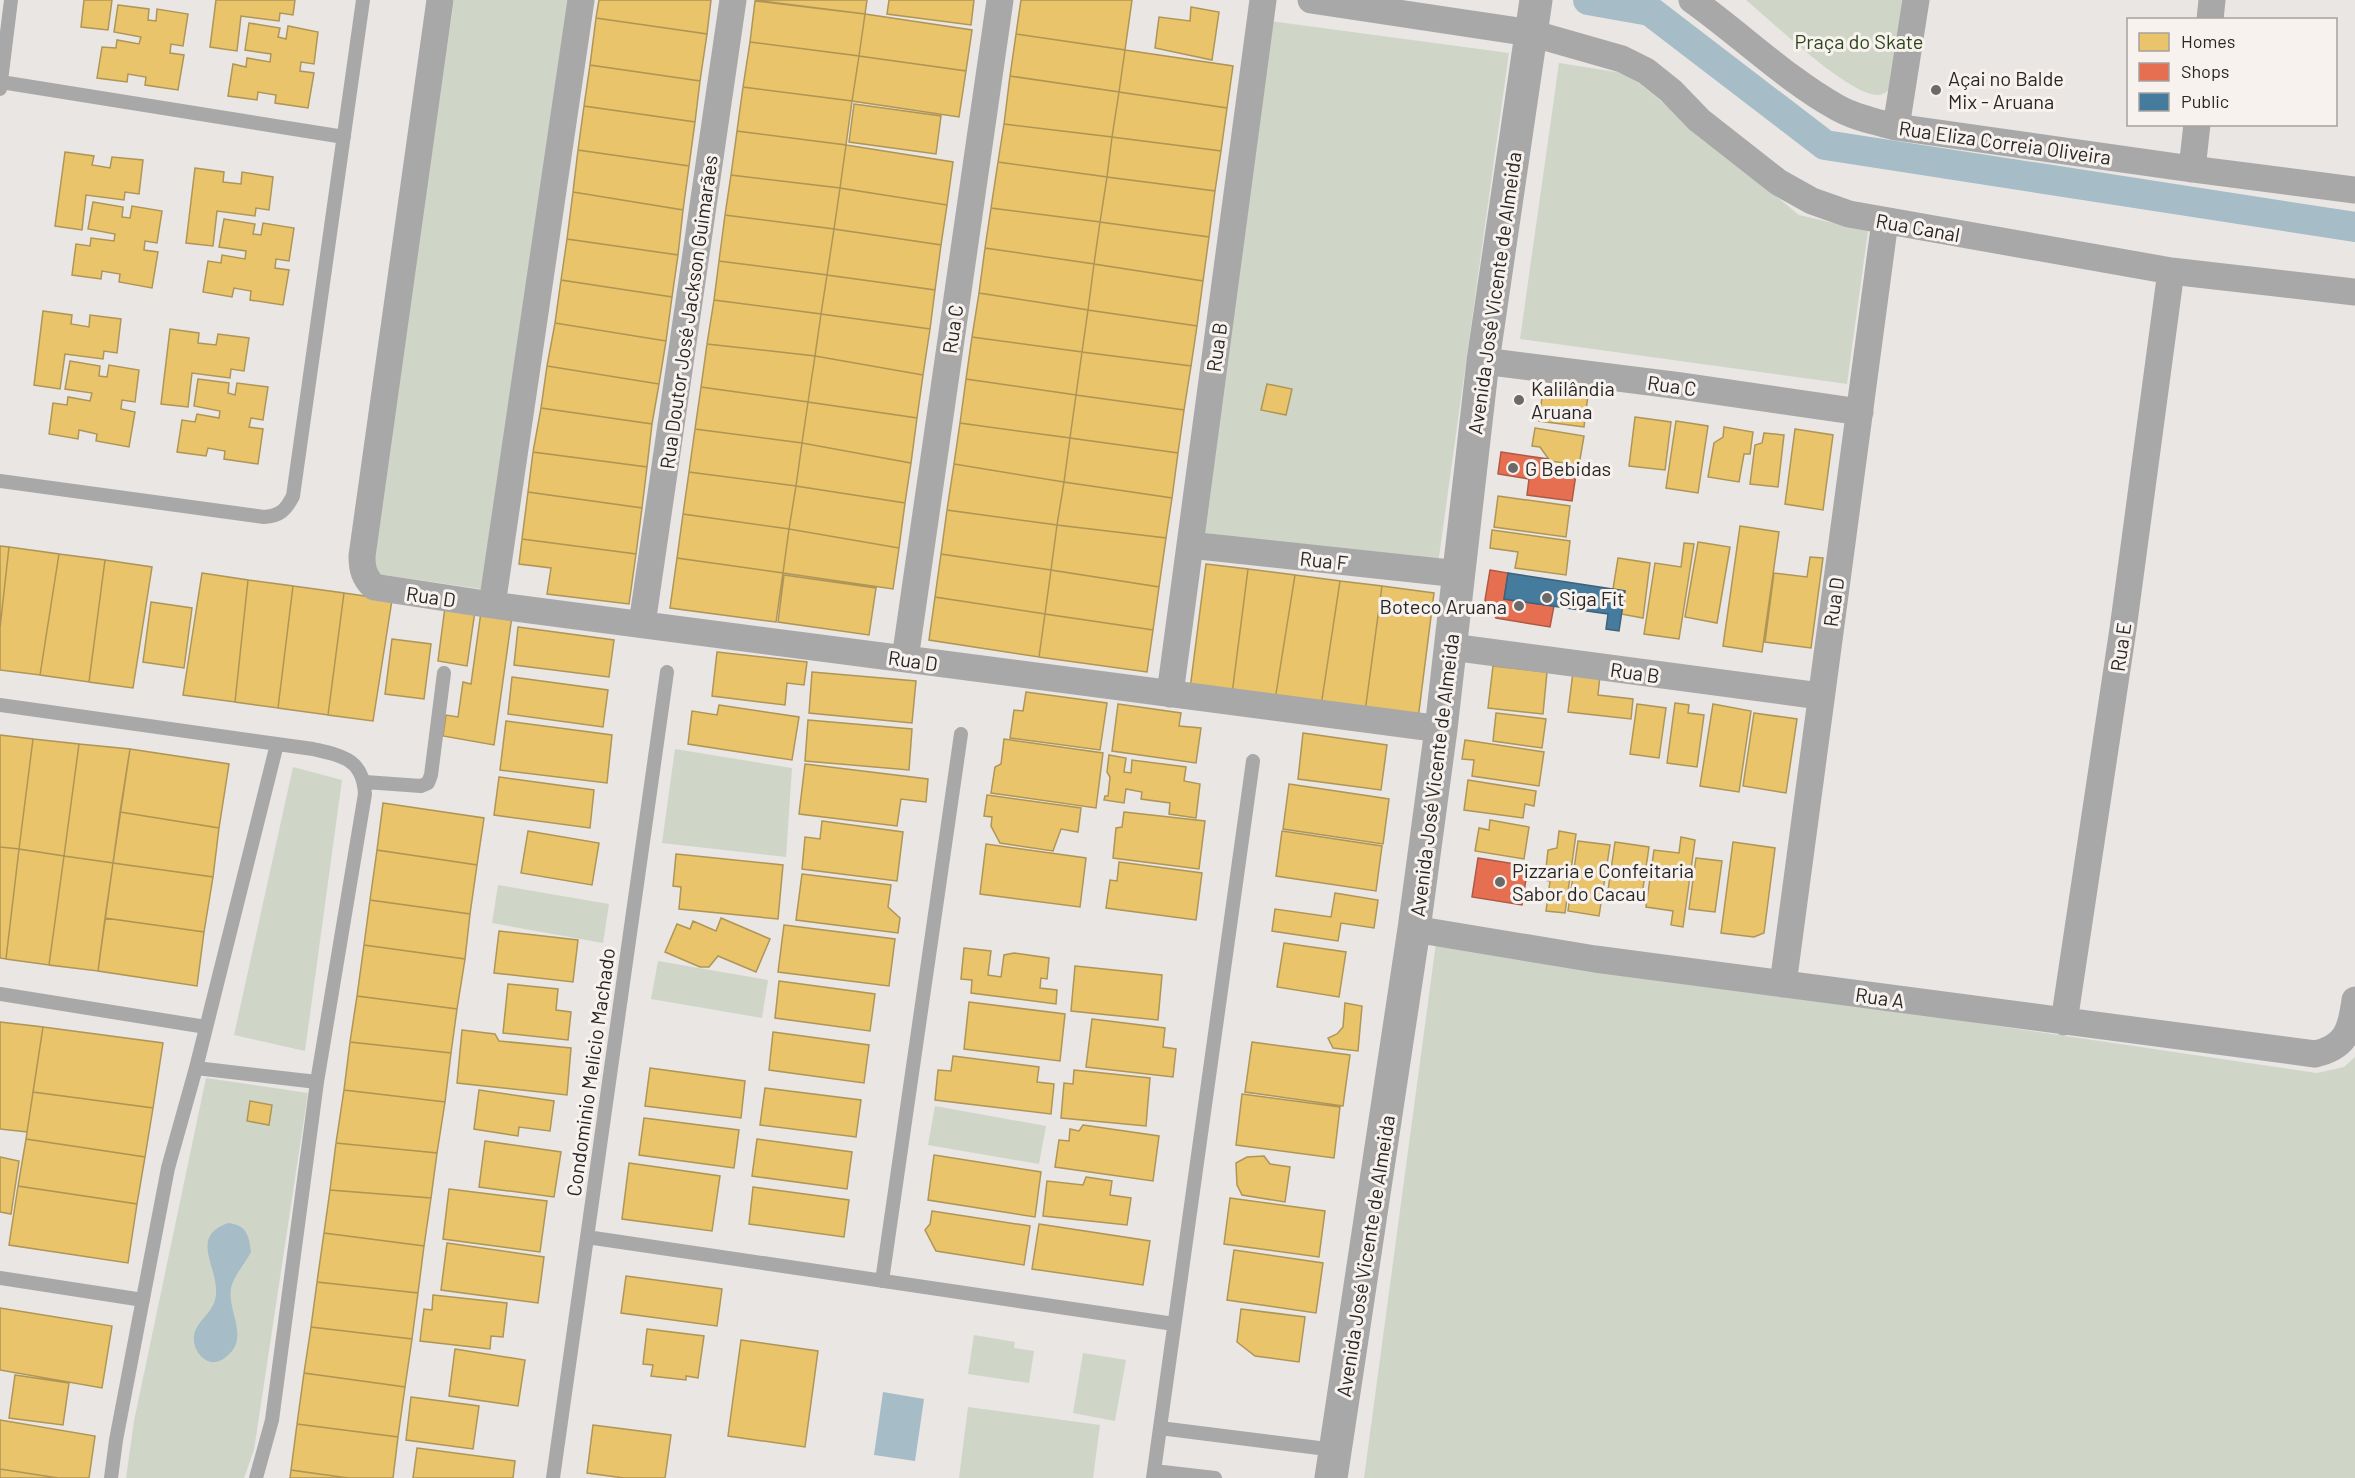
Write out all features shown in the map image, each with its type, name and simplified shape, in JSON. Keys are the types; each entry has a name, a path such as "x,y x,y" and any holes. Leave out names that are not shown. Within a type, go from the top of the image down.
{"street":[{"name":"Rua D","path":"440,0 362,556 362,568 366,578 374,586 384,590 1441,729"},
{"path":"492,604 581,0"},
{"name":"Rua Doutor José Jackson Guimarães","path":"642,624 733,0"},
{"name":"Rua C","path":"905,659 1000,0"},
{"name":"Rua B","path":"1170,694 1263,0"},
{"path":"1311,0 1531,33"},
{"name":"Avenida José Vicente de Almeida","path":"1333,1464 1414,929 1451,647 1483,361 1536,0"},
{"name":"Rua Eliza Correia Oliveira","path":"1692,0 1816,94 1840,109 1862,118 1896,127 2192,170 2355,190"},
{"path":"1896,127 1916,0"},
{"path":"2210,18 2212,0"},
{"name":"Rua Canal","path":"1531,33 1622,59 1646,71 1671,91 1699,120 1778,182 1812,201 1849,214 2171,271 2355,292"},
{"path":"2192,170 2197,126"},
{"name":"Rua D","path":"1783,984 1885,221"},
{"name":"Rua E","path":"2064,1022 2123,629 2171,271"},
{"name":"Rua C","path":"1483,361 1860,412"},
{"name":"Rua F","path":"1190,545 1459,574"},
{"name":"Rua B","path":"1451,647 1820,696"},
{"name":"Rua A","path":"1414,929 1595,959 2315,1054 2326,1052 2342,1040 2351,1025 2355,1000"}],"lane":[{"path":"11,0 4,27 0,86 344,137"},
{"path":"0,481 264,517 279,515 284,510 293,496 363,0"},
{"name":"Condominio Melicio Machado","path":"553,1478 666,672"},
{"path":"365,782 422,786 428,783 431,775 444,673"},
{"path":"0,705 320,751 349,760 359,769 365,782 365,794 317,1082 272,1420 256,1478"},
{"path":"882,1281 961,734"},
{"path":"111,1478 116,1440 168,1168 207,1027 277,744"},
{"path":"1215,1478 1154,1475 1253,761"},
{"path":"0,994 207,1027"},
{"path":"196,1068 317,1082"},
{"path":"587,1237 1174,1324"},
{"path":"0,1278 143,1300"},
{"path":"1160,1428 1333,1464"}],"green space":[{"path":"454,0 568,0 481,589 370,573"},
{"name":"Praça do Skate","path":"1746,0 1906,0 1895,82 1890,89 1880,95 1864,92 1810,55"},
{"path":"1270,21 1509,53 1438,564 1200,532"},
{"path":"1559,63 1623,73 1633,78 1799,215 1868,231 1847,384 1520,339"},
{"path":"675,749 792,768 786,857 662,843"},
{"path":"293,767 342,780 305,1051 234,1035"},
{"path":"498,885 609,904 603,943 492,923"},
{"path":"1436,943 2317,1073 2344,1067 2355,1057 2355,1478 1364,1478"},
{"path":"658,961 768,980 762,1018 651,999"},
{"path":"206,1078 308,1093 254,1450 244,1478 126,1478 134,1421"},
{"path":"935,1106 1046,1126 1039,1164 928,1145"},
{"path":"974,1335 1015,1342 1014,1348 1034,1351 1029,1383 968,1374"},
{"path":"1083,1353 1126,1360 1115,1421 1073,1413"},
{"path":"968,1407 1100,1425 1093,1478 959,1478"}],"water":[{"path":"228,1223 243,1228 249,1240 251,1252 231,1288 237,1341 234,1349 225,1357 217,1362 211,1362 202,1357 196,1349 194,1334 213,1305 216,1294 208,1253 210,1236 216,1229"},
{"path":"883,1392 924,1399 915,1461 874,1455"}],"building: Homes":[{"path":"84,0 112,0 108,30 81,27"},
{"path":"216,0 295,0 293,15 280,13 279,21 241,16 237,51 210,47"},
{"path":"599,0 711,0 707,34 596,18"},
{"path":"755,0 867,0 865,14"},
{"path":"889,0 974,0 971,25 887,14"},
{"path":"1021,0 1132,0 1125,50 1016,34"},
{"path":"755,1 865,14 859,56 750,42"},
{"path":"118,5 149,9 148,20 156,21 157,9 188,14 183,46 171,44 170,53 184,55 178,90 145,85 146,77 128,74 127,82 97,78 102,47 116,48 117,40 139,44 141,37 114,32"},
{"path":"1191,7 1219,12 1212,60 1155,48 1159,17 1190,21"},
{"path":"865,14 972,30 966,71 859,56"},
{"path":"596,18 707,34 700,81 590,65"},
{"path":"249,23 280,28 278,37 286,39 288,26 318,32 314,64 301,62 300,71 314,73 308,108 275,103 276,95 258,92 257,100 228,96 233,64 246,67 247,58 270,62 271,54 245,50"},
{"path":"1016,34 1125,50 1119,92 1010,76"},
{"path":"750,42 859,56 852,101 743,87"},
{"path":"1125,50 1233,66 1227,108 1119,92"},
{"path":"859,56 966,71 959,117 852,101"},
{"path":"590,65 700,81 695,122 584,106"},
{"path":"1010,76 1119,92 1112,137 1004,124"},
{"path":"743,87 852,101 846,145 737,131"},
{"path":"1119,92 1227,108 1221,151 1112,137"},
{"path":"854,104 941,116 936,154 849,142"},
{"path":"584,106 695,122 689,166 578,150"},
{"path":"1004,124 1112,137 1107,177 998,162"},
{"path":"737,131 846,145 840,188 731,175"},
{"path":"1112,137 1221,151 1215,191 1107,177"},
{"path":"846,145 953,162 947,205 840,188"},
{"path":"578,150 689,166 683,210 573,192"},
{"path":"65,152 94,156 92,165 110,168 112,157 143,160 139,194 125,192 124,200 86,195 82,230 55,226"},
{"path":"998,162 1107,177 1100,222 991,208"},
{"path":"195,168 224,172 223,182 241,184 242,172 273,177 269,210 256,208 255,216 217,211 213,246 186,243"},
{"path":"731,175 840,188 834,229 725,215"},
{"path":"1107,177 1215,191 1209,237 1100,222"},
{"path":"840,188 947,205 941,245 834,229"},
{"path":"573,192 683,210 678,255 567,239"},
{"path":"93,202 123,207 122,217 130,218 132,206 162,211 157,243 145,241 144,250 158,252 152,288 119,282 120,274 102,271 101,279 72,275 76,244 90,246 91,238 114,241 115,234 88,229"},
{"path":"991,208 1100,222 1094,264 985,248"},
{"path":"725,215 834,229 827,275 719,261"},
{"path":"224,219 255,224 253,234 261,235 263,223 294,228 289,261 276,259 275,268 289,270 283,305 250,300 251,291 234,288 232,297 203,292 208,261 221,263 222,255 245,259 246,251 219,247"},
{"path":"1100,222 1209,237 1203,281 1094,264"},
{"path":"834,229 941,245 935,290 827,275"},
{"path":"567,239 678,255 672,297 561,280"},
{"path":"985,248 1094,264 1088,310 979,293"},
{"path":"719,261 827,275 821,314 714,300"},
{"path":"1094,264 1203,281 1197,326 1088,310"},
{"path":"827,275 935,290 930,329 821,314"},
{"path":"561,280 672,297 666,341 555,323"},
{"path":"979,293 1088,310 1082,352 972,337"},
{"path":"714,300 821,314 815,356 707,344"},
{"path":"1088,310 1197,326 1191,366 1082,352"},
{"path":"43,311 72,315 71,324 89,327 90,315 121,319 117,353 104,351 103,359 65,354 60,389 34,385"},
{"path":"821,314 930,329 923,375 815,356"},
{"path":"555,323 666,341 659,384 547,366"},
{"path":"170,329 199,333 198,343 216,345 218,334 249,338 244,371 231,369 230,378 192,373 188,407 161,404"},
{"path":"972,337 1082,352 1076,395 966,379"},
{"path":"707,344 815,356 808,402 701,387"},
{"path":"1082,352 1191,366 1184,410 1076,395"},
{"path":"815,356 923,375 917,418 808,402"},
{"path":"70,361 100,366 99,376 107,377 109,365 139,370 135,402 122,400 121,409 135,412 129,447 96,441 97,434 79,430 78,439 49,434 53,403 67,405 68,397 90,401 92,393 65,389"},
{"path":"547,366 659,384 652,424 541,408"},
{"path":"198,379 229,383 228,393 235,395 237,383 268,387 263,420 251,418 249,427 263,429 258,464 224,459 225,451 208,448 206,456 177,452 182,420 195,422 197,414 219,418 220,411 194,406"},
{"path":"966,379 1076,395 1070,438 960,423"},
{"path":"1267,384 1292,389 1286,415 1261,410"},
{"path":"701,387 808,402 802,443 695,429"},
{"path":"1543,389 1588,395 1584,427 1539,421"},
{"path":"1076,395 1184,410 1178,453 1070,438"},
{"path":"808,402 917,418 911,463 802,443"},
{"path":"541,408 652,424 647,467 533,452"},
{"path":"1635,417 1671,422 1665,470 1629,466"},
{"path":"1676,421 1708,426 1698,493 1666,488"},
{"path":"960,423 1070,438 1064,482 954,464"},
{"path":"1724,427 1753,432 1750,454 1744,454 1739,482 1708,477 1714,443 1723,437"},
{"path":"1535,428 1584,436 1579,465 1550,461 1540,447 1532,446"},
{"path":"695,429 802,443 796,486 689,472"},
{"path":"1795,429 1833,435 1823,510 1785,504"},
{"path":"1764,433 1784,435 1778,487 1750,484 1755,445 1762,443"},
{"path":"1070,438 1178,453 1172,498 1064,482"},
{"path":"802,443 911,463 905,503 796,486"},
{"path":"533,452 647,467 642,508 528,492"},
{"path":"954,464 1064,482 1057,525 947,510"},
{"path":"689,472 796,486 789,529 683,514"},
{"path":"1064,482 1172,498 1166,538 1057,525"},
{"path":"796,486 905,503 899,548 789,529"},
{"path":"528,492 642,508 636,554 522,539"},
{"path":"1498,496 1570,506 1566,537 1494,527"},
{"path":"947,510 1057,525 1051,570 941,554"},
{"path":"683,514 789,529 783,573 677,558"},
{"path":"1057,525 1166,538 1159,587 1051,570"},
{"path":"1740,526 1779,532 1762,652 1723,646"},
{"path":"789,529 899,548 893,589 783,573"},
{"path":"1492,530 1570,541 1566,575 1515,568 1518,552 1490,548"},
{"path":"522,539 636,554 629,604 547,594 551,568 519,564"},
{"path":"1698,542 1730,547 1717,623 1685,617"},
{"path":"1684,543 1694,544 1679,639 1644,634 1655,563 1681,567"},
{"path":"0,546 9,547 0,628"},
{"path":"9,547 59,554 40,675 0,670 0,628"},
{"path":"59,554 105,560 89,682 40,675"},
{"path":"941,554 1051,570 1045,614 935,597"},
{"path":"1810,557 1823,558 1811,648 1765,642 1774,573 1807,577"},
{"path":"677,558 783,573 776,622 670,608"},
{"path":"1618,558 1650,563 1643,618 1621,614 1625,591 1613,589"},
{"path":"105,560 152,567 133,688 89,682"},
{"path":"1206,564 1248,569 1232,694 1190,689"},
{"path":"1248,569 1295,575 1275,700 1232,694"},
{"path":"1051,570 1159,587 1153,630 1045,614"},
{"path":"202,573 248,580 235,702 183,695"},
{"path":"784,575 876,588 869,635 778,622"},
{"path":"1295,575 1340,581 1321,706 1275,700"},
{"path":"248,580 293,586 278,708 235,702"},
{"path":"1340,581 1382,586 1365,712 1321,706"},
{"path":"293,586 344,593 328,715 278,708"},
{"path":"1382,586 1434,593 1418,719 1365,712"},
{"path":"344,593 392,600 373,721 328,715"},
{"path":"935,597 1045,614 1039,657 929,640"},
{"path":"151,602 192,608 184,668 143,662"},
{"path":"445,607 475,611 467,666 438,661"},
{"path":"481,612 512,616 494,745 443,736 446,715 458,717 463,682 471,684"},
{"path":"1045,614 1153,630 1147,672 1039,657"},
{"path":"518,627 614,640 609,677 514,665"},
{"path":"392,639 431,644 424,699 385,694"},
{"path":"717,652 807,662 804,685 787,683 785,705 712,696"},
{"path":"1493,666 1547,672 1543,714 1488,708"},
{"path":"812,672 916,681 912,723 809,713"},
{"path":"1573,672 1600,675 1598,695 1633,699 1631,719 1568,712"},
{"path":"512,677 608,690 603,727 508,714"},
{"path":"1026,692 1107,703 1100,750 1010,738 1014,710 1023,711"},
{"path":"1675,703 1689,705 1688,713 1704,715 1697,767 1667,763"},
{"path":"1118,704 1181,713 1179,726 1201,728 1196,763 1112,751"},
{"path":"1637,704 1666,708 1659,758 1630,754"},
{"path":"1713,704 1751,711 1739,792 1700,786"},
{"path":"719,705 799,717 792,760 688,744 692,711 717,715"},
{"path":"1496,713 1546,719 1542,748 1493,741"},
{"path":"1754,713 1797,719 1786,793 1743,786"},
{"path":"808,720 912,729 909,770 805,761"},
{"path":"506,721 612,735 607,783 500,770"},
{"path":"1303,733 1387,745 1381,790 1298,779"},
{"path":"0,735 33,739 19,849 0,847"},
{"path":"33,739 79,744 64,856 19,849"},
{"path":"1004,739 1103,753 1096,808 991,793 995,767 1001,764"},
{"path":"1465,740 1544,752 1539,786 1472,776 1474,760 1462,759"},
{"path":"79,744 130,749 113,863 64,856"},
{"path":"130,749 229,764 219,828 120,812"},
{"path":"1109,755 1126,758 1124,772 1131,773 1132,760 1186,767 1184,781 1200,784 1196,818 1169,814 1170,803 1141,799 1142,792 1126,789 1124,803 1104,800 1105,796 1108,796"},
{"path":"805,764 928,779 926,802 901,799 897,826 799,814"},
{"path":"499,777 594,790 590,828 494,815"},
{"path":"1468,780 1536,791 1534,806 1525,804 1523,818 1464,810"},
{"path":"1289,784 1389,799 1383,844 1283,829"},
{"path":"987,795 1081,808 1078,832 1061,829 1053,851 1000,843 991,826 992,817 984,816"},
{"path":"383,803 484,818 477,865 377,850"},
{"path":"120,812 219,828 213,877 113,863"},
{"path":"1124,812 1205,821 1199,869 1113,858 1116,828 1122,827"},
{"path":"1490,820 1529,827 1524,859 1475,851 1479,828 1489,830"},
{"path":"822,821 903,832 897,881 802,869 805,837 820,839"},
{"path":"528,831 599,843 592,885 521,873"},
{"path":"1282,831 1382,846 1376,891 1276,876"},
{"path":"1559,831 1576,834 1565,913 1546,911 1550,881 1532,878 1541,867 1546,868 1548,850 1557,848"},
{"path":"1681,837 1695,840 1683,927 1671,925 1673,911 1646,907 1654,850 1679,853"},
{"path":"1578,841 1610,845 1599,916 1568,911"},
{"path":"1615,842 1649,847 1641,902 1607,897"},
{"path":"1733,842 1775,848 1764,933 1754,937 1721,933"},
{"path":"986,844 1086,858 1080,907 980,894"},
{"path":"0,847 19,849 6,959 0,958"},
{"path":"19,849 64,856 49,965 6,959"},
{"path":"377,850 477,865 470,914 370,900"},
{"path":"676,854 783,865 778,919 679,909 681,887 673,886"},
{"path":"64,856 113,863 98,971 49,965"},
{"path":"1696,858 1722,861 1715,912 1689,909"},
{"path":"1119,862 1202,873 1196,920 1106,908 1110,880 1117,881"},
{"path":"113,863 213,877 204,932 105,918"},
{"path":"802,874 891,885 888,907 900,918 898,933 796,920"},
{"path":"1335,893 1378,900 1374,928 1341,923 1338,941 1272,931 1275,909 1331,917"},
{"path":"370,900 470,914 465,959 364,945"},
{"path":"105,918 204,932 197,986 98,971"},
{"path":"721,918 770,939 756,972 718,956 709,967 700,967 665,952 677,924 690,929 693,921 716,931"},
{"path":"784,925 895,939 889,986 778,972"},
{"path":"499,931 578,940 573,982 494,973"},
{"path":"1284,943 1346,952 1339,997 1277,987"},
{"path":"364,945 465,959 457,1009 357,996"},
{"path":"964,948 991,951 988,975 1001,977 1004,955 1014,953 1049,958 1047,979 1041,978 1040,988 1057,990 1056,1004 971,993 972,980 961,979"},
{"path":"1075,966 1162,975 1158,1020 1071,1011"},
{"path":"779,981 875,994 870,1031 775,1018"},
{"path":"508,984 558,989 556,1010 571,1012 568,1040 503,1033"},
{"path":"357,996 457,1009 451,1053 350,1042"},
{"path":"969,1002 1065,1014 1060,1061 964,1049"},
{"path":"1345,1003 1362,1006 1358,1051 1333,1048 1328,1038 1337,1034 1343,1027"},
{"path":"1092,1019 1165,1028 1163,1047 1176,1049 1173,1077 1086,1067"},
{"path":"0,1022 43,1027 27,1132 0,1129"},
{"path":"43,1027 163,1043 153,1108 33,1092"},
{"path":"462,1030 495,1034 499,1041 571,1048 567,1095 457,1083"},
{"path":"773,1032 869,1045 864,1083 769,1070"},
{"path":"350,1042 451,1053 445,1102 344,1090"},
{"path":"1252,1042 1350,1055 1343,1106 1245,1092"},
{"path":"953,1056 1039,1067 1037,1082 1054,1084 1051,1114 935,1100 938,1070 951,1071"},
{"path":"650,1068 745,1081 741,1118 645,1106"},
{"path":"1074,1070 1150,1078 1146,1126 1061,1118 1064,1083 1073,1084"},
{"path":"765,1088 861,1100 856,1137 760,1125"},
{"path":"344,1090 445,1102 437,1153 336,1143"},
{"path":"479,1090 554,1101 550,1131 519,1127 518,1136 474,1129"},
{"path":"33,1092 153,1108 145,1157 26,1139"},
{"path":"1242,1094 1340,1107 1334,1158 1236,1145"},
{"path":"250,1101 272,1105 269,1125 247,1121"},
{"path":"644,1118 739,1130 734,1168 639,1155"},
{"path":"1083,1125 1159,1136 1153,1181 1055,1167 1059,1140 1069,1141 1070,1129 1079,1131"},
{"path":"26,1139 145,1157 137,1204 18,1186"},
{"path":"757,1139 852,1152 847,1189 752,1176"},
{"path":"485,1141 561,1152 554,1197 479,1187"},
{"path":"336,1143 437,1153 431,1198 330,1190"},
{"path":"934,1155 1041,1172 1035,1217 928,1200"},
{"path":"1264,1156 1270,1164 1290,1167 1285,1202 1242,1195 1237,1185 1236,1163 1247,1157"},
{"path":"0,1157 19,1161 11,1214 0,1212"},
{"path":"629,1163 720,1176 712,1231 622,1219"},
{"path":"1086,1177 1112,1181 1110,1195 1131,1198 1127,1225 1043,1216 1047,1181 1083,1185"},
{"path":"18,1186 137,1204 128,1263 9,1245"},
{"path":"753,1187 849,1200 844,1237 749,1224"},
{"path":"449,1189 547,1201 540,1252 443,1239"},
{"path":"330,1190 431,1198 424,1246 324,1233"},
{"path":"1230,1198 1325,1211 1319,1257 1224,1244"},
{"path":"932,1211 1030,1226 1024,1265 936,1251 925,1230 930,1224"},
{"path":"1039,1224 1150,1241 1143,1285 1032,1269"},
{"path":"324,1233 424,1246 418,1293 317,1282"},
{"path":"447,1243 544,1257 538,1303 441,1290"},
{"path":"1234,1250 1323,1263 1316,1313 1227,1300"},
{"path":"626,1276 722,1289 717,1326 621,1313"},
{"path":"317,1282 418,1293 412,1339 311,1327"},
{"path":"433,1295 507,1303 503,1337 491,1336 490,1349 420,1341 424,1309 432,1310"},
{"path":"0,1308 112,1326 102,1388 0,1370"},
{"path":"1241,1309 1305,1317 1299,1362 1255,1356 1237,1342"},
{"path":"311,1327 412,1339 405,1387 304,1373"},
{"path":"647,1329 704,1336 698,1378 686,1376 686,1380 651,1376 653,1365 643,1364"},
{"path":"741,1340 818,1351 805,1447 728,1436"},
{"path":"455,1349 525,1360 518,1406 449,1396"},
{"path":"304,1373 405,1387 398,1437 297,1424"},
{"path":"15,1375 69,1383 63,1425 9,1418"},
{"path":"411,1397 479,1406 473,1449 406,1440"},
{"path":"0,1420 95,1436 89,1478 58,1478 0,1469"},
{"path":"297,1424 398,1437 393,1478 348,1478 291,1470"},
{"path":"593,1425 671,1435 665,1478 624,1478 587,1473"},
{"path":"417,1448 515,1461 513,1478 413,1478"},
{"path":"0,1469 58,1478 0,1478"},
{"path":"291,1470 348,1478 290,1478"}],"building: Shops":[{"path":"1501,452 1548,459 1546,469 1576,474 1572,501 1527,495 1529,479 1498,474"},
{"path":"1490,570 1508,573 1504,599 1554,606 1550,627 1496,618 1485,600"},
{"name":"Pizzaria e Confeitaria Sabor do Cacau","path":"1478,858 1528,866 1522,905 1472,897"}],"building: Public":[{"path":"1508,573 1625,591 1619,631 1606,629 1608,614 1504,599"}],"waterway":[{"path":"1588,0 1650,11 1825,145 2355,227"}],"place":[{"name":"Açai no Balde Mix - Aruana","path":"1936,90"},
{"name":"Kalilândia Aruana","path":"1519,400"},
{"name":"G Bebidas","path":"1513,468"},
{"name":"Siga Fit","path":"1547,598"},
{"name":"Boteco Aruana","path":"1519,606"},
{"name":"Pizzaria e Confeitaria Sabor do Cacau","path":"1500,882"}]}
